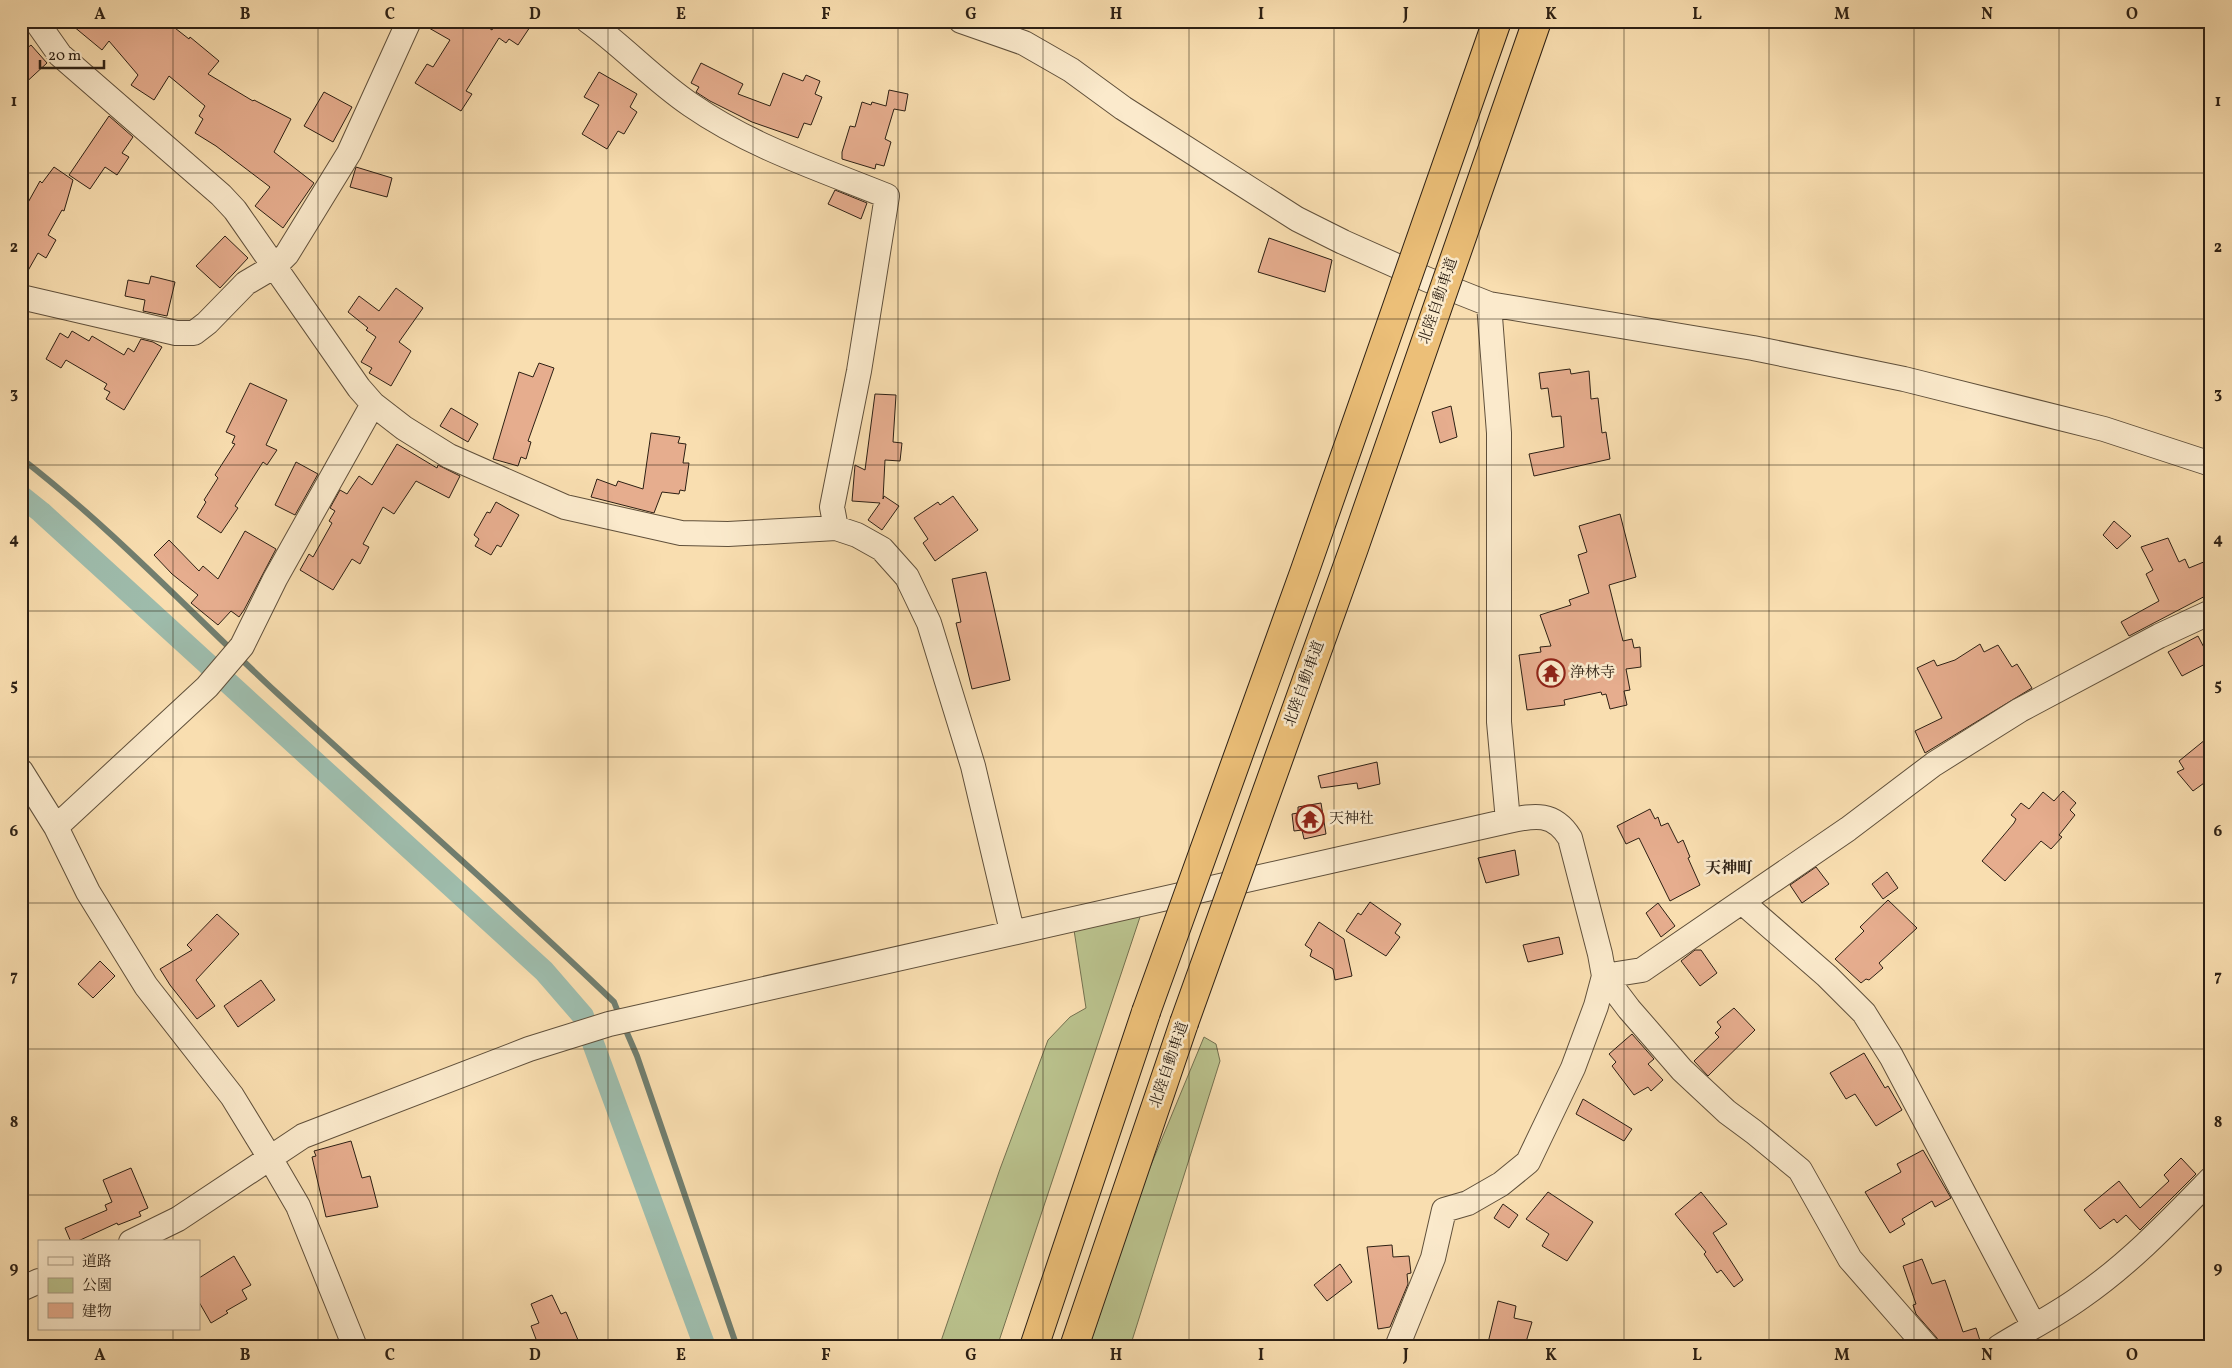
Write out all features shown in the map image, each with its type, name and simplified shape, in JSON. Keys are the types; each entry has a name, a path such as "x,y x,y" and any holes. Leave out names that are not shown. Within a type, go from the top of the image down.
{"highway":[{"path":"1034,1347 1146,1012 1312,552 1497,21"},
{"name":"北陸自動車道","path":"1074,1347 1184,1023 1350,557 1537,21"}],"street":[{"path":"36,21 60,55 221,195 235,210 359,388 373,404 404,428 449,456 565,507 681,533 728,534 836,528 857,536 882,550 907,577 929,623 973,766 1012,931"},
{"path":"21,297 176,333 194,333 207,323 246,283 275,266 287,254 349,153 409,21"},
{"path":"588,21 690,105 737,135 887,196 859,371 832,507 836,528"},
{"path":"960,21 1024,43 1071,70 1124,108 1297,219 1426,279 1489,304 1753,348 1904,379 2104,430 2211,464"},
{"path":"1489,304 1499,433 1499,722 1508,821"},
{"path":"56,827 207,687 242,646 275,579 373,404"},
{"path":"1604,976 1642,970 1848,829 1934,764 2020,710 2158,636 2211,612"},
{"path":"21,772 56,827 88,892 146,986 232,1096 298,1206 355,1347"},
{"path":"136,1240 178,1219 303,1136 529,1049 609,1024 1012,931 1525,817 1554,820 1564,828 1570,838 1600,954 1604,976 1596,1006 1572,1068 1528,1162 1501,1184 1468,1203 1444,1210 1432,1258 1397,1347"},
{"path":"1742,902 1827,976 1864,1013 1891,1056 2034,1326"},
{"path":"1604,976 1629,1009 1682,1070 1727,1112 1800,1170 1850,1259 1927,1347"},
{"path":"1999,1347 2081,1298 2115,1271 2164,1227 2211,1179"},
{"path":"21,1289 38,1282"}],"green space":[{"path":"1143,914 1140,917 997,1347 939,1347 1000,1169 1048,1040 1070,1017 1086,1008 1074,930"},
{"path":"1204,1037 1216,1044 1220,1061 1130,1347 1089,1347 1144,1182"}],"building":[{"path":"67,21 166,21 189,39 190,37 219,61 208,74 253,101 291,119 274,152 314,183 283,228 255,206 270,187 216,146 195,133 203,119 199,116 205,106 169,76 154,100 131,85 138,75 109,41 102,50"},
{"path":"422,21 478,21 492,30 493,28 483,21 534,21 518,45 509,39 506,43 499,38 466,91 472,94 461,111 415,83 427,64 433,67 450,40 422,24"},
{"path":"31,45 47,63 21,87 21,53"},
{"path":"701,63 743,84 738,94 770,106 783,73 803,81 806,75 820,81 815,94 822,97 811,125 804,123 798,138 752,122 710,101 696,92 699,87 691,83"},
{"path":"599,72 637,94 630,107 637,112 624,134 618,131 607,149 582,134 599,105 584,97"},
{"path":"889,90 908,94 905,111 894,109 885,139 891,142 884,166 876,164 875,169 842,159 842,152 850,126 855,127 862,102 871,105 872,102 886,106"},
{"path":"324,92 352,107 333,142 304,126"},
{"path":"109,116 133,137 122,153 129,157 117,175 105,167 90,189 69,175"},
{"path":"54,167 73,180 64,211 62,210 48,235 56,240 46,258 38,253 21,283 21,215 40,181 42,183"},
{"path":"356,167 392,178 387,197 350,187"},
{"path":"835,190 867,203 861,219 828,204"},
{"path":"225,236 248,258 220,288 196,266"},
{"path":"1269,238 1332,260 1325,292 1258,272"},
{"path":"151,276 175,282 167,316 143,311 145,300 125,296 128,280 149,284"},
{"path":"396,288 423,308 399,342 411,351 391,386 369,373 372,368 361,362 376,337 348,312 359,296 379,311"},
{"path":"72,331 89,341 92,336 124,355 128,348 134,352 141,339 162,347 124,410 106,399 110,392 104,389 107,384 66,360 61,368 46,359 60,333 68,338"},
{"path":"539,363 554,368 528,441 531,442 526,459 521,457 518,466 493,459 519,372 533,377"},
{"path":"1570,369 1571,374 1589,371 1591,399 1598,398 1602,433 1606,432 1610,459 1534,476 1529,454 1564,447 1561,416 1552,417 1548,388 1541,389 1539,373"},
{"path":"250,383 287,400 266,445 277,450 267,465 263,462 235,506 238,508 221,533 197,517 206,502 204,500 218,478 215,475 235,444 232,443 235,436 226,432"},
{"path":"875,394 896,395 893,442 902,443 900,461 885,460 883,499 884,496 899,506 882,530 868,520 880,503 852,501 855,465 865,470"},
{"path":"1451,406 1457,437 1440,443 1432,412"},
{"path":"451,408 478,424 468,442 440,426"},
{"path":"651,433 680,437 678,443 686,444 683,463 689,463 685,491 680,490 679,494 662,492 654,513 591,497 597,479 616,486 618,481 643,489"},
{"path":"397,444 437,468 438,465 460,476 449,498 416,481 394,514 383,507 363,544 369,547 360,564 352,559 333,590 300,570 309,554 313,557 332,523 329,521 335,511 330,508 340,490 347,494 359,476 372,485"},
{"path":"296,462 318,474 295,515 275,505"},
{"path":"953,496 978,530 935,561 923,543 928,539 914,518 938,502 940,505"},
{"path":"496,502 519,515 501,547 497,545 491,555 475,546 479,539 474,535 487,512 490,513"},
{"path":"1620,514 1636,577 1609,585 1623,641 1632,639 1634,648 1640,647 1641,667 1626,669 1630,690 1624,691 1627,705 1610,709 1606,694 1602,695 1601,692 1564,700 1565,705 1527,710 1519,655 1541,652 1540,647 1551,646 1540,615 1571,605 1569,600 1589,593 1578,555 1587,552 1579,526"},
{"path":"2114,521 2131,536 2117,549 2103,535"},
{"path":"245,531 276,549 239,617 231,611 218,625 191,603 198,595 172,574 154,555 169,540 199,571 203,566 218,579"},
{"path":"2168,538 2179,562 2185,559 2189,568 2211,559 2211,593 2129,636 2121,622 2159,601 2146,574 2153,570 2141,547"},
{"path":"986,572 1010,680 972,689 956,623 961,622 952,579"},
{"path":"2198,636 2211,661 2182,676 2168,652"},
{"path":"1980,644 1984,652 1998,645 2012,667 2017,664 2032,688 1925,753 1915,731 1942,718 1917,668 1934,660 1937,666 1955,660"},
{"path":"2211,735 2211,778 2193,791 2177,772 2184,769 2179,761"},
{"path":"1377,762 1380,784 1358,789 1357,783 1321,788 1318,776"},
{"path":"2063,791 2076,803 2070,810 2075,815 2059,835 2062,837 2051,849 2041,841 2005,881 1982,861 2014,823 2016,819 2011,815 2021,803 2029,809 2043,792 2054,801"},
{"name":"天神社","path":"1321,803 1326,834 1304,839 1302,830 1294,831 1292,814 1298,813 1298,807"},
{"path":"1650,809 1655,819 1658,817 1661,826 1668,823 1678,843 1683,840 1690,857 1688,858 1700,885 1670,901 1639,838 1626,844 1617,826"},
{"path":"1515,850 1519,875 1486,883 1478,858"},
{"path":"1816,867 1829,884 1802,903 1790,885"},
{"path":"1887,872 1898,888 1883,899 1872,884"},
{"path":"1888,900 1917,928 1879,963 1883,968 1869,980 1866,979 1861,983 1835,959 1864,931 1860,927"},
{"path":"1370,902 1401,924 1395,933 1400,937 1386,956 1346,931 1358,913 1361,915"},
{"path":"1658,903 1675,926 1661,937 1646,913"},
{"path":"217,914 239,934 196,980 215,1006 197,1019 160,969 192,950 187,945"},
{"path":"1319,922 1344,939 1352,976 1335,980 1333,969 1310,956 1312,950 1305,945"},
{"path":"1559,937 1563,954 1528,962 1523,945"},
{"path":"1695,950 1701,950 1717,973 1700,986 1681,961"},
{"path":"100,961 115,976 93,998 78,984"},
{"path":"261,980 275,1000 238,1027 224,1006"},
{"path":"1734,1008 1755,1030 1708,1076 1694,1061 1719,1037 1715,1033 1721,1027 1717,1022"},
{"path":"1632,1034 1654,1059 1648,1064 1663,1080 1651,1091 1648,1087 1634,1095 1612,1066 1616,1062 1609,1054"},
{"path":"1864,1053 1885,1088 1888,1086 1902,1110 1876,1126 1855,1094 1846,1099 1830,1073"},
{"path":"1583,1099 1632,1129 1624,1141 1576,1114"},
{"path":"351,1141 362,1178 370,1176 378,1207 326,1217 312,1157 316,1156 314,1151"},
{"path":"1923,1150 1951,1198 1935,1207 1932,1201 1902,1219 1905,1224 1890,1233 1865,1192 1901,1172 1897,1164"},
{"path":"2181,1158 2196,1174 2140,1230 2126,1215 2117,1223 2114,1219 2100,1229 2084,1210 2119,1181 2140,1208 2169,1181 2164,1175"},
{"path":"131,1168 148,1208 139,1212 141,1216 118,1225 117,1223 80,1240 70,1240 65,1228 107,1210 105,1205 112,1202 103,1180"},
{"path":"1548,1192 1593,1222 1567,1261 1542,1246 1549,1234 1526,1219"},
{"path":"1701,1192 1727,1224 1713,1233 1743,1280 1734,1287 1721,1270 1717,1273 1704,1254 1706,1252 1675,1214"},
{"path":"1503,1204 1518,1215 1509,1228 1494,1218"},
{"path":"1392,1245 1393,1257 1409,1256 1411,1273 1407,1274 1408,1284 1390,1327 1378,1329 1367,1247"},
{"path":"234,1256 251,1285 242,1290 247,1299 226,1311 228,1313 211,1323 200,1304 200,1277"},
{"path":"1922,1259 1932,1284 1945,1280 1963,1332 1976,1328 1982,1347 1940,1347 1937,1338 1916,1314 1913,1305 1916,1304 1903,1266"},
{"path":"1340,1264 1352,1282 1327,1301 1314,1285"},
{"path":"552,1295 561,1314 566,1312 581,1347 539,1347 531,1326 539,1323 531,1304"},
{"path":"1498,1301 1516,1306 1514,1318 1532,1322 1526,1342 1512,1340 1510,1347 1487,1347"}],"waterway":[{"path":"21,458 55,485 120,543 277,693 573,963 614,1002 620,1017"},
{"path":"21,496 41,512 544,971 583,1016 705,1347"},
{"path":"624,1026 637,1056 737,1347"}],"place":[{"name":"浄林寺","path":"1551,673"},
{"name":"天神社","path":"1310,819"}],"district":[{"name":"天神町","path":"1729,869"}]}
